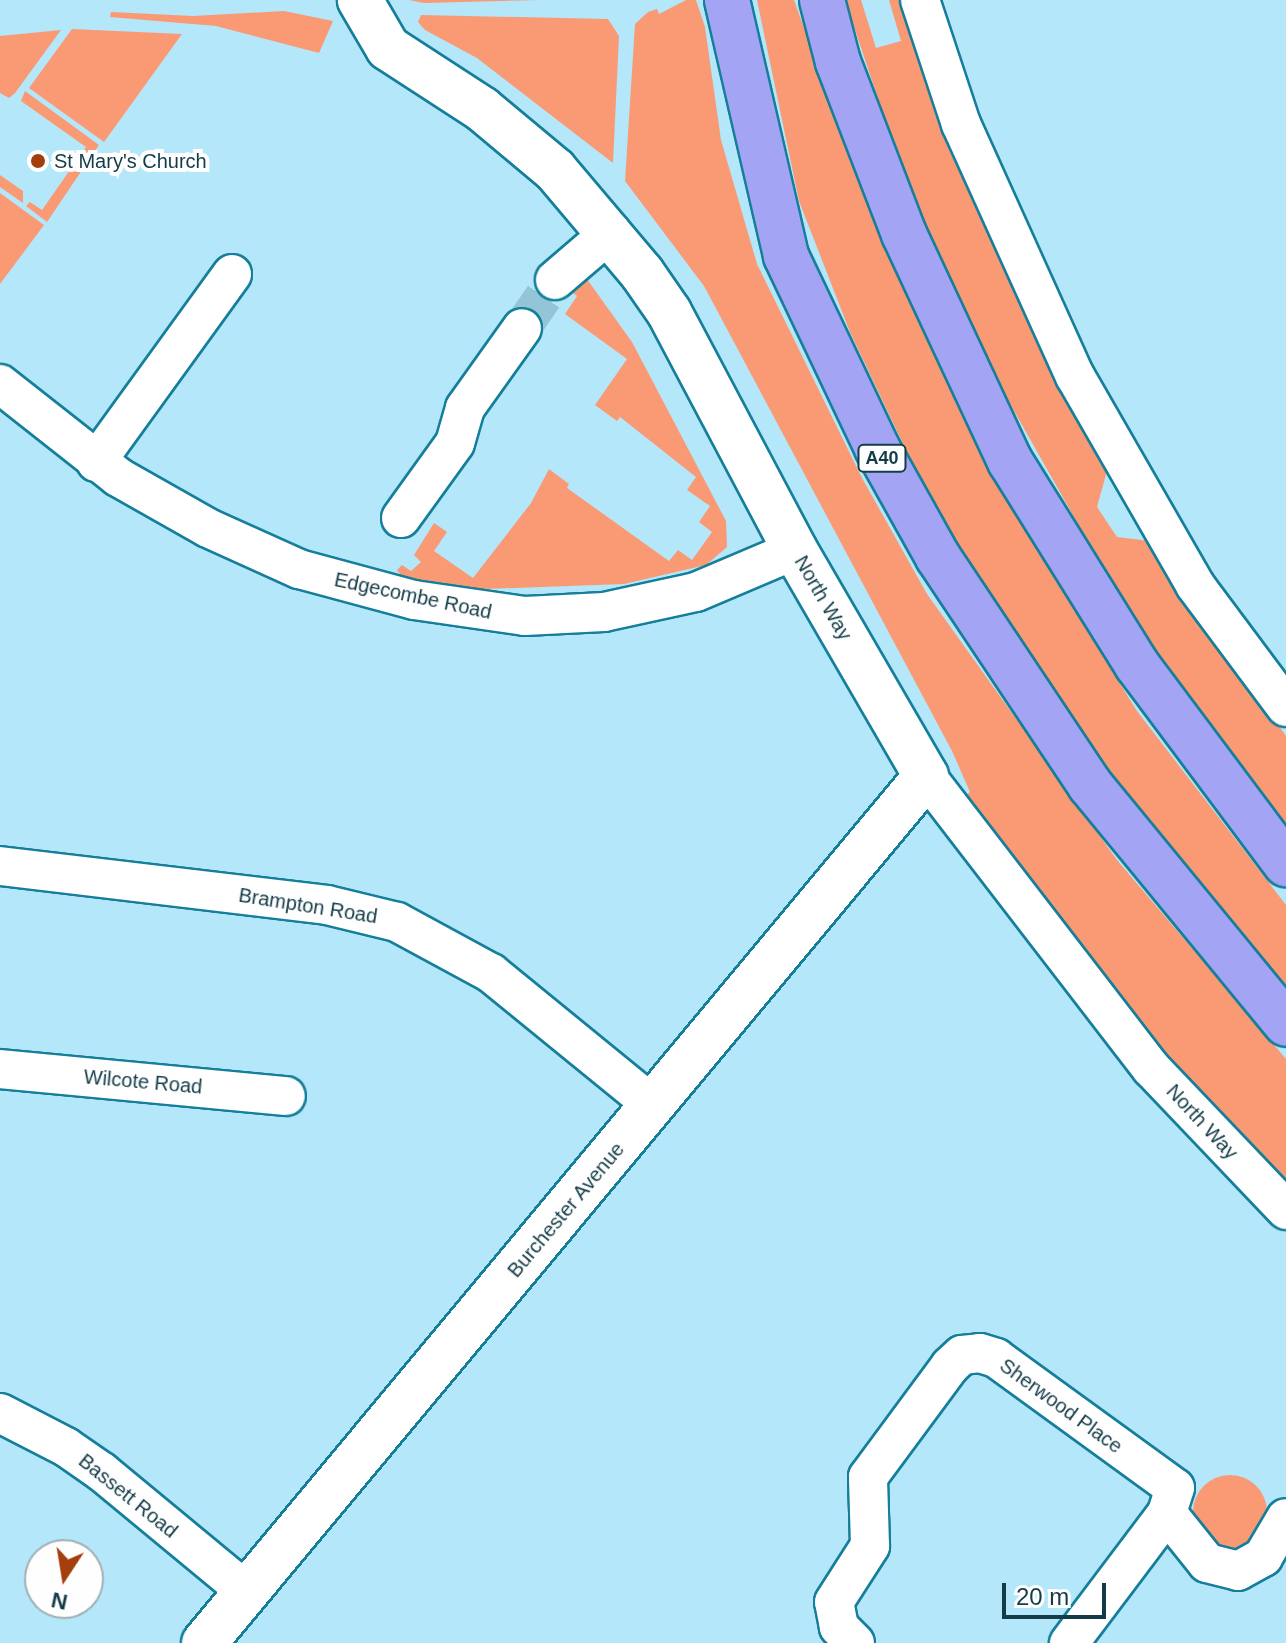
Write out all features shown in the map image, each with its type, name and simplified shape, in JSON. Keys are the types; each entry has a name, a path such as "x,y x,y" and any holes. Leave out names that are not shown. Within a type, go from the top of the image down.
{"highway":[{"name":"A40","path":"727,0 786,256 877,448 938,557 1090,785 1286,1024"},
{"path":"822,0 838,62 904,234 1010,461 1137,665 1286,864"}],"street":[{"name":"North Way","path":"360,0 388,48 505,126 555,170 611,232 669,312 795,550 926,776 1151,1068 1286,1210"},
{"path":"920,0 961,124 1075,376 1195,585 1286,707"},
{"path":"555,280 611,232"},
{"path":"96,462 232,274"},
{"path":"401,518 455,443 465,408 522,328"},
{"name":"Edgecombe Road","path":"0,384 96,462 153,498 286,564 373,591 491,613 554,615 650,604 744,575 795,550"},
{"name":"Burchester Avenue","path":"204,1643 926,776"},
{"name":"Brampton Road","path":"0,866 327,905 397,922 491,973 653,1105"},
{"name":"Wilcote Road","path":"0,1069 286,1096"},
{"name":"Sherwood Place","path":"855,1643 839,1627 834,1602 870,1546 868,1477 962,1355 996,1358 1175,1488 1167,1513"},
{"name":"Bassett Road","path":"0,1413 102,1472 247,1592"},
{"path":"1069,1643 1167,1513 1207,1563 1238,1571 1263,1557 1286,1518"}],"shaded area":[{"path":"409,0 541,0 424,3"},
{"path":"686,0 696,0 705,27 721,140 757,264 862,478 927,594 1117,860 1286,1059 1286,1191 1111,995 964,797 970,792 952,751 704,286 625,181 635,24 648,12 657,9 659,14"},
{"path":"757,0 794,0 872,214 1001,492 1137,711 1286,905 1286,992 1102,768 990,601 921,482 850,332 799,201"},
{"path":"845,0 861,0 876,48 901,41 889,0 900,0 949,150 1041,346 1107,471 1097,507 1117,537 1150,541 1286,736 1286,837 1127,611 999,384 907,185"},
{"path":"284,11 333,21 319,53 216,26 110,17 111,12 193,16"},
{"path":"421,15 608,19 619,36 613,163 477,58 425,30 418,22"},
{"path":"72,29 182,34 104,142 29,88"},
{"path":"61,30 15,93 9,98 0,93 0,36"},
{"path":"25,91 99,145 47,222 26,206 30,202 42,210 86,147 21,101"},
{"path":"0,175 23,191 23,203 0,187"},
{"path":"0,193 44,225 0,284"},
{"path":"584,275 632,342 726,521 727,547 706,565 624,584 484,589 402,577 397,570 402,565 411,571 421,562 414,555 434,523 447,532 434,551 473,578 531,503 549,469 569,484 567,488 669,561 678,550 692,560 712,532 699,522 710,506 687,490 696,477 620,417 617,421 595,405 627,359 565,314 577,296 566,288"},
{"path":"1230,1475 1244,1478 1256,1486 1264,1498 1267,1512 1264,1526 1256,1538 1244,1546 1230,1549 1216,1546 1204,1538 1196,1526 1193,1512 1196,1498 1204,1486 1216,1478"}],"tunnel":[{"path":"522,328 555,280"}],"place":[{"name":"St Mary's Church","path":"38,161"}]}
